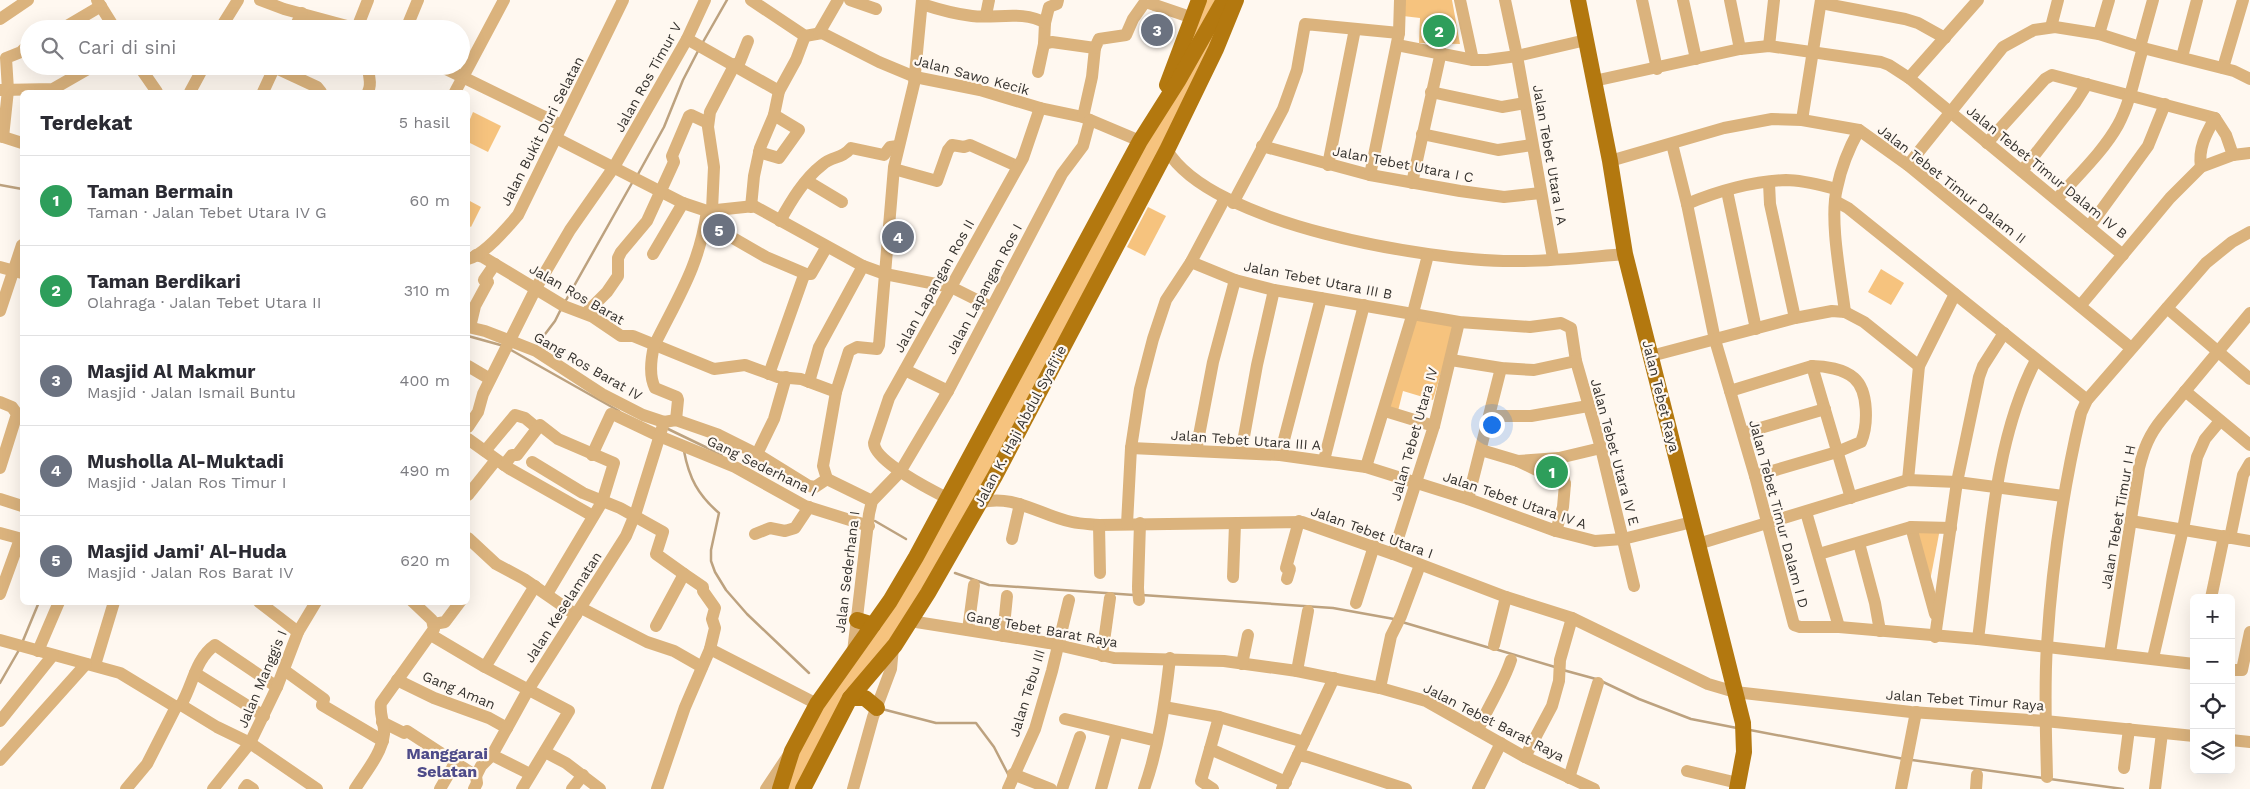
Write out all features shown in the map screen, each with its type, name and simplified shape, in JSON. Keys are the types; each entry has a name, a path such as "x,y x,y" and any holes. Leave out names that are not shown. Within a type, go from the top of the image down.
{"main road":[{"name":"Jalan K. Haji Abdul Syafi'ie","path":"1158,111 1199,0"},
{"name":"Jalan K. Haji Abdul Syafi'ie","path":"780,789 792,751 820,699 873,624 916,557 1140,142 1179,80 1224,0"},
{"name":"Jalan K. Haji Abdul Syafi'ie","path":"803,789 810,772 850,698 894,647 939,574 978,503 1166,150 1216,49 1236,0"},
{"name":"Jalan K. Haji Abdul Syafi'ie","path":"1216,49 1247,0"},
{"name":"Jalan Tebet Raya","path":"1578,0 1610,161 1625,254 1744,729 1744,752 1738,786"},
{"path":"857,620 873,624"},
{"path":"850,698 865,698 876,708"}],"street":[{"path":"0,19 28,0"},
{"path":"226,20 238,0"},
{"path":"260,0 286,5 302,13 328,20"},
{"path":"360,20 368,0"},
{"path":"410,20 418,0"},
{"path":"470,62 504,0"},
{"name":"Jalan Bukit Duri Selatan","path":"472,257 506,229 518,215 622,0"},
{"name":"Jalan Ros Timur V","path":"470,424 478,412 482,394 536,288 570,230 614,167 687,39 705,0"},
{"path":"751,0 805,36"},
{"path":"805,36 818,32 838,0"},
{"path":"850,0 876,9"},
{"path":"986,15 989,0"},
{"path":"1038,72 1049,8 1057,4 1058,0"},
{"path":"1370,176 1398,39 1400,0"},
{"path":"1460,0 1473,60"},
{"name":"Jalan Tebet Utara I A","path":"1505,0 1517,56 1553,258"},
{"path":"1642,0 1657,68"},
{"path":"1683,0 1696,59"},
{"path":"1730,0 1740,49"},
{"path":"1770,46 1774,0"},
{"path":"2051,26 2058,0"},
{"path":"2099,34 2109,0"},
{"path":"2057,199 2109,140 2130,96 2153,0"},
{"path":"2182,57 2197,0"},
{"path":"2223,68 2243,0"},
{"path":"1802,120 1821,1 1905,19 1924,25 1946,38"},
{"path":"1909,78 1946,38 1974,1"},
{"path":"872,501 827,479 823,466 836,392 849,352 857,347 877,349 879,345 894,169 915,77 922,2 974,16 1022,16 1045,23"},
{"path":"1044,44 1052,42 1094,48 1100,38 1103,40 1105,36 1126,35 1145,2 1193,18"},
{"path":"75,20 99,3 109,20"},
{"path":"298,20 302,13"},
{"path":"1127,524 1131,448 1140,389 1153,339 1166,300 1229,201 1283,109 1296,70 1306,24 1355,29 1473,60 1517,56 1586,40"},
{"path":"1908,165 2004,47 2023,34 2051,26 2099,34 2141,48 2223,68 2250,79"},
{"path":"1328,165 1355,29"},
{"name":"Jalan Sawo Kecik","path":"818,32 915,77 980,90 1040,108 1086,119 1140,142"},
{"path":"751,207 759,152 774,115 779,91 796,60 805,36"},
{"path":"687,39 779,91"},
{"path":"654,346 691,276 710,210 714,167 708,123 710,112 716,95 736,65 748,41"},
{"name":"Jalan Tebet Timur Dalam IV B","path":"1594,81 1740,49 1770,46 1881,62 1909,78 2124,255"},
{"name":"Jalan Lapangan Ros I","path":"900,472 948,391 1062,174 1083,146 1094,48"},
{"path":"20,52 6,58 2,136 20,142"},
{"path":"1412,183 1441,52"},
{"path":"56,90 79,75"},
{"path":"145,75 156,90"},
{"path":"191,90 199,75"},
{"path":"264,90 271,75"},
{"path":"292,75 319,90"},
{"path":"369,75 371,82 369,90"},
{"path":"458,75 561,125"},
{"path":"1987,143 2049,76 2057,76 2215,118 2226,135 2233,155"},
{"path":"456,90 462,77"},
{"path":"2022,171 2075,103 2087,84"},
{"path":"4,90 20,90"},
{"path":"1431,92 1502,107 1525,103"},
{"path":"2090,227 2148,146 2165,104"},
{"name":"Jalan Lapangan Ros II","path":"900,472 876,451 874,446 886,406 1028,149 1040,108"},
{"path":"586,313 608,292 618,276 618,258 621,252 647,221 674,162 672,156 689,116 691,115 708,123"},
{"path":"759,152 780,158 799,130 774,115"},
{"path":"2201,167 2200,156 2203,141 2215,118"},
{"name":"Jalan Tebet Timur Dalam II","path":"1610,161 1724,128 1772,119 1802,120 1859,130 1908,165 2131,348"},
{"path":"1845,312 1837,247 1836,195 1851,144 1859,130"},
{"path":"1422,134 1498,150 1532,144"},
{"path":"556,138 636,177 683,203 710,210 751,207 863,266 885,274 951,287 991,307"},
{"name":"Jalan Tebet Timur Dalam I D","path":"1672,144 1688,204 1715,340 1755,476 1794,625 1800,627 1839,627 1935,637 1978,639 2190,663"},
{"path":"894,169 937,181 948,150 952,145 964,148 970,145 1017,166"},
{"path":"780,221 790,202 822,164 846,155 851,148 884,155 890,147 898,146"},
{"name":"Jalan Tebet Utara I C","path":"1262,146 1370,176 1504,197 1541,193"},
{"path":"1166,150 1172,160 1184,171 1229,201 1288,223 1428,255 1512,262 1625,254"},
{"path":"2080,306 2170,198 2201,167 2233,155 2250,153"},
{"path":"807,181 842,202"},
{"path":"1688,204 1727,191 1769,183 1802,181 1836,195 1848,208 2087,400"},
{"path":"1769,183 1770,204 1795,318"},
{"path":"1727,191 1756,328"},
{"path":"653,254 683,203"},
{"path":"2047,783 2045,721 2046,646 2063,496 2081,413 2087,400 2131,348 2218,252 2250,232"},
{"path":"726,234 766,257 806,274 811,274 826,248"},
{"path":"1366,468 1414,313 1428,255"},
{"name":"Jalan Ros Barat","path":"472,257 495,264 563,305 586,313 621,336 633,336 714,369 745,366 769,374 809,382 836,392"},
{"name":"Jalan Tebet Utara III B","path":"1191,262 1234,280 1274,290 1364,306 1460,322 1530,328 1561,324 1568,325"},
{"path":"470,311 488,282 484,280 495,264"},
{"path":"809,382 819,347 863,266"},
{"path":"0,267 19,272 0,311"},
{"path":"769,374 806,274"},
{"path":"1196,451 1213,362 1234,280"},
{"path":"1241,453 1257,365 1274,290"},
{"path":"1908,480 1919,366 1955,294"},
{"path":"1280,455 1321,298"},
{"path":"1324,460 1364,306"},
{"path":"2167,308 2250,379"},
{"path":"1651,356 1795,318 1832,312 1845,312 1864,322 1919,366"},
{"name":"Jalan Tebet Timur I H","path":"2110,653 2131,521 2145,445 2149,434 2250,313"},
{"name":"Jalan Tebet Utara IV","path":"1394,554 1434,426 1460,322"},
{"name":"Jalan Tebet Utara IV E","path":"1568,325 1571,328 1576,361 1601,448 1634,586"},
{"name":"Gang Ros Barat IV","path":"470,327 507,343 532,349 602,394 665,427"},
{"path":"1935,637 1957,482 1979,377 1982,366 2004,333"},
{"name":"Jalan Keselamatan","path":"507,728 528,690 626,536 634,517 665,427 678,400 677,397 658,391 652,383 654,346"},
{"path":"1451,360 1501,368 1534,370 1576,361"},
{"path":"1978,639 1998,486 2018,396 2036,360"},
{"path":"1730,391 1812,366 1846,373 1859,384 1866,420 1865,433 1861,442 1837,452 1755,476"},
{"path":"1812,366 1851,498"},
{"path":"470,367 490,379"},
{"path":"1468,499 1491,416 1501,368"},
{"path":"905,370 948,391"},
{"path":"757,454 774,419 786,377"},
{"path":"2185,391 2250,445"},
{"path":"0,402 12,406 20,415 0,468"},
{"path":"1491,416 1531,416 1588,406"},
{"path":"1743,433 1825,409"},
{"path":"1385,411 1434,426"},
{"path":"485,451 515,415 525,418 537,428"},
{"name":"Gang Sederhana I","path":"592,455 614,415 665,427 682,445 735,467 809,507 869,521"},
{"path":"2153,658 2183,530 2197,457 2205,439 2220,421"},
{"path":"470,493 500,462 512,455 517,455 541,425 558,439 592,455 614,462 602,502 546,594"},
{"path":"665,427 719,435 757,454 809,486 815,487 827,479"},
{"path":"470,440 500,462 593,516"},
{"name":"Jalan Tebet Utara III A","path":"1131,448 1280,455 1324,460 1366,468 1417,483"},
{"path":"1518,461 1558,458 1601,448"},
{"path":"1481,450 1518,461 1564,484"},
{"path":"1556,531 1563,507 1564,484 1558,458"},
{"path":"532,462 602,502 620,508 663,532 656,554 702,585 715,608 712,618 715,628 710,649 671,745 657,789"},
{"path":"2212,594 2241,482 2250,463"},
{"path":"900,472 947,498"},
{"name":"Jalan Sederhana I","path":"853,652 872,501 900,472"},
{"path":"1698,544 1908,480 1998,486 2063,496"},
{"name":"Jalan Tebet Utara IV A","path":"1417,483 1468,499 1556,531 1595,541 1623,539 1692,522"},
{"path":"0,499 20,505"},
{"name":"Jalan Tebet Utara I","path":"978,503 998,499 1020,504 1070,522 1099,524 1235,524 1299,521 1374,546 1506,597 1572,618 1708,684 1735,692"},
{"path":"1012,539 1020,504"},
{"path":"755,534 770,528 785,531 795,528 809,507"},
{"path":"1806,512 1839,627"},
{"path":"1287,579 1290,569 1286,568 1299,521"},
{"path":"2131,521 2250,541"},
{"path":"1139,592 1140,523"},
{"path":"1099,524 1100,573"},
{"path":"1233,577 1235,524"},
{"path":"1819,554 1911,527 1951,528"},
{"path":"1911,527 1936,620"},
{"path":"0,533 20,539"},
{"path":"470,540 496,564 546,594 578,611 647,642 674,651 702,667"},
{"path":"0,594 20,542"},
{"path":"1859,543 1876,603 1880,631"},
{"path":"1356,603 1374,546"},
{"path":"1380,688 1389,644 1420,565"},
{"path":"656,626 684,574"},
{"path":"968,630 974,585"},
{"path":"485,667 534,586"},
{"path":"1003,636 1007,596"},
{"path":"1494,645 1506,597"},
{"path":"1102,656 1110,598"},
{"name":"Jalan Tebu III","path":"1011,780 1034,729 1069,600"},
{"path":"35,650 58,605"},
{"path":"0,760 91,665 113,605"},
{"path":"263,605 298,632"},
{"name":"Jalan Manggis I","path":"213,789 250,743 278,687 298,632 314,605"},
{"path":"416,605 432,620 433,630 485,667 569,711 522,789"},
{"path":"355,789 383,741 385,731 382,722 381,703 433,630 445,622 458,605"},
{"path":"1297,671 1308,611"},
{"path":"1525,757 1552,706 1559,681 1559,664 1572,618"},
{"name":"Gang Tebet Barat Raya","path":"910,621 1057,644 1102,656 1170,658"},
{"path":"2236,670 2250,632"},
{"path":"1242,664 1248,635"},
{"path":"4,641 120,673 178,706 250,743 317,789"},
{"path":"126,789 147,764 208,650 218,645 278,687"},
{"path":"853,789 876,708 891,669 894,647"},
{"path":"710,649 820,699"},
{"path":"0,721 53,655"},
{"path":"1144,789 1164,707 1170,658"},
{"name":"Jalan Tebet Barat Raya","path":"1170,658 1297,671 1380,688 1426,701 1525,757 1594,789"},
{"path":"1478,730 1489,703 1503,682 1511,660"},
{"path":"284,670 324,699 322,705 383,741"},
{"path":"195,673 264,716"},
{"path":"1210,750 1284,785 1334,678"},
{"name":"Gang Aman","path":"397,680 434,698 489,718 507,728"},
{"path":"1568,778 1598,682"},
{"name":"Jalan Tebet Timur Raya","path":"1735,692 1916,712 2045,721 2190,736"},
{"path":"1164,707 1218,717 1304,742"},
{"path":"1901,789 1916,712"},
{"path":"1213,789 1201,781 1218,717"},
{"path":"1065,719 1157,742"},
{"path":"382,722 404,733 406,731 456,763 475,782 481,766 492,754 507,728"},
{"path":"2124,768 2129,729"},
{"path":"1101,789 1117,732"},
{"path":"2156,787 2162,733"},
{"path":"1062,789 1080,738"},
{"path":"2235,740 2250,742"},
{"path":"1478,789 1501,743"},
{"path":"766,789 792,751"},
{"path":"545,752 582,775 600,789"},
{"path":"492,754 530,774"},
{"path":"1298,755 1406,789"},
{"path":"440,789 456,763"},
{"path":"1687,771 1738,786"},
{"path":"807,789 810,772"},
{"path":"572,789 582,775"},
{"path":"1976,789 1977,776"},
{"path":"1363,789 1369,777"},
{"path":"1011,780 1051,789"},
{"path":"244,789 247,785 253,789"}],"shaded area":[{"path":"1199,0 1236,0 995,476 874,668 807,789 766,789 866,635 1158,111"},
{"path":"1403,0 1452,0 1460,44 1419,43 1420,18 1403,16"},
{"path":"473,112 501,126 488,152 470,143 470,119"},
{"path":"470,201 481,207 470,226"},
{"path":"1148,207 1166,216 1145,256 1127,247"},
{"path":"1881,269 1904,283 1891,305 1868,292"},
{"path":"1415,314 1455,326 1433,400 1403,391 1398,411 1388,408"},
{"path":"1940,529 1929,586 1917,531"}],"waterway":[{"path":"703,42 727,0"},
{"path":"637,176 664,127 683,80 698,51"},
{"path":"565,302 632,183"},
{"path":"0,185 20,189"},
{"path":"536,346 555,321 561,309"},
{"path":"470,337 504,346"},
{"path":"511,350 619,411"},
{"path":"666,428 722,455"},
{"path":"684,451 692,478 700,493 719,513 711,550 711,561 715,572 726,590 747,614 809,673"},
{"path":"875,521 906,539"},
{"path":"955,573 989,585 1134,595"},
{"path":"1142,595 1333,608 1394,619"},
{"path":"22,643 38,605"},
{"path":"1402,622 1490,648"},
{"path":"1495,649 1555,667"},
{"path":"0,683 19,650"},
{"path":"1563,670 1596,679"},
{"path":"1601,681 1639,699 1691,719 1737,728"},
{"path":"882,709 936,723 976,723 994,747 1009,776"},
{"path":"1750,730 1904,759"},
{"path":"1912,760 2043,778"},
{"path":"2050,779 2123,789"}],"place":[{"name":"Masjid Al Makmur","path":"1157,30"},
{"name":"Taman Berdikari","path":"1439,31"},
{"name":"Masjid Jami' Al-Huda","path":"719,230"},
{"name":"Musholla Al-Muktadi","path":"898,237"},
{"name":"Taman Bermain","path":"1552,472"}],"district":[{"name":"Manggarai Selatan","path":"447,762"}]}
